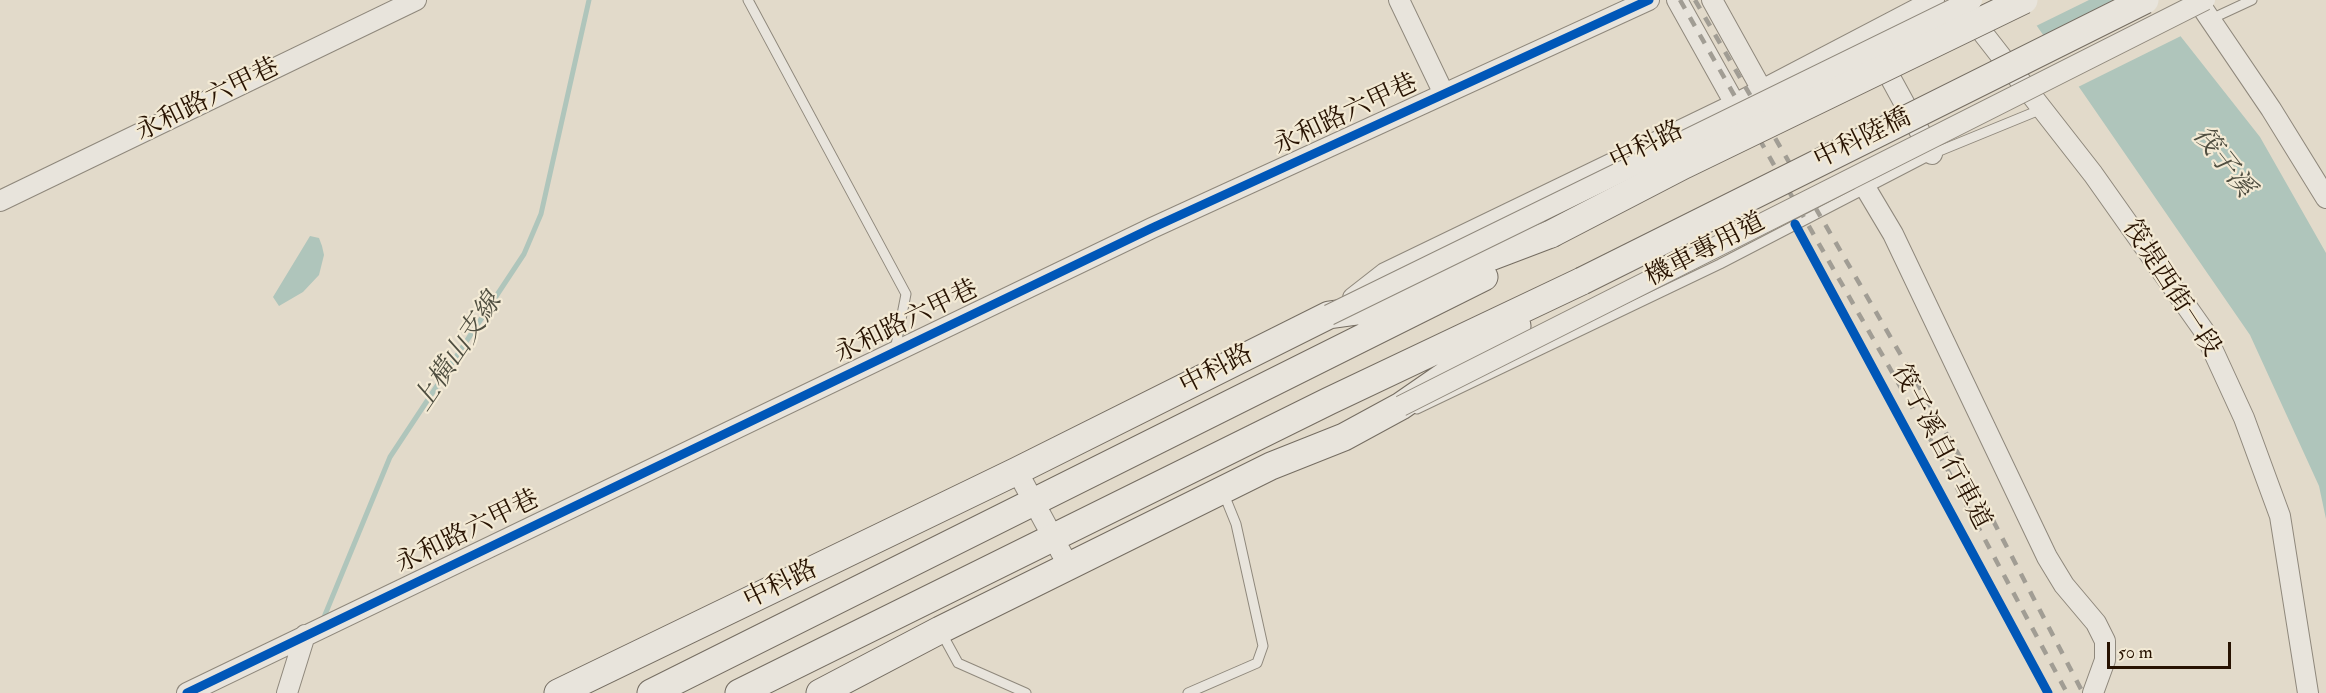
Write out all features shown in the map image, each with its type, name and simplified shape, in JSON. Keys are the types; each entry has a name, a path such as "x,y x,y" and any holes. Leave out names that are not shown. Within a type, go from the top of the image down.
{"street":[{"name":"永和路六甲巷","path":"0,201 416,0"},
{"path":"1399,0 1444,94"},
{"name":"永和路六甲巷","path":"198,690 305,635 1152,228 1649,0"},
{"path":"1677,0 1735,104"},
{"path":"1712,0 1762,90"},
{"name":"中科路","path":"558,693 1017,471 1329,315 1385,273 1735,104 1934,0"},
{"name":"筏堤西街一段","path":"1956,0 2043,108 2141,240 2204,331 2239,408 2280,516 2308,693"},
{"path":"1329,315 1972,0"},
{"path":"1329,315 1372,309 1551,234 1695,159 2024,0"},
{"name":"中科陸橋","path":"1582,280 2145,0"},
{"path":"2197,0 2326,198"},
{"name":"機車專用道","path":"1401,406 2205,0"},
{"path":"1867,35 1932,154"},
{"path":"1865,187 1913,273 2047,557 2064,585 2096,623 2105,641 2104,660 2093,693"},
{"name":"中科路","path":"651,693 1033,500 1473,284 1551,234"},
{"path":"820,693 940,630 1271,466 1344,437 1401,406 1582,280"},
{"path":"740,693 1329,401 1582,280"},
{"path":"1017,471 1069,567"},
{"path":"287,693 305,635"}],"lane":[{"path":"748,0 906,294 894,352"},
{"path":"2211,20 2252,0"},
{"path":"1344,437 1407,414 1480,381 1720,264 1932,154 2043,108"},
{"path":"1188,693 1257,663 1263,646 1236,524 1222,491"},
{"path":"940,630 957,663 1026,693"}],"water":[{"name":"筏子溪","path":"2019,0 2152,0 2260,137 2326,253 2326,519 2319,486 2250,335"},
{"path":"310,236 319,238 322,246 324,255 319,275 303,292 279,306 273,297"}],"pier":[{"path":"2016,0 2089,0 2034,27"},
{"path":"2156,0 2183,35 2076,88 2041,38"}],"waterway":[{"name":"上橫山支線","path":"322,622 390,457 524,254 541,214 589,0"}],"railway":[{"path":"1680,0 1945,465 2067,693"},
{"path":"1695,0 1960,457 2083,693"}],"cycle path":[{"path":"187,693 1152,228 1649,0"},
{"name":"筏子溪自行車道","path":"1795,224 2048,693"}]}
